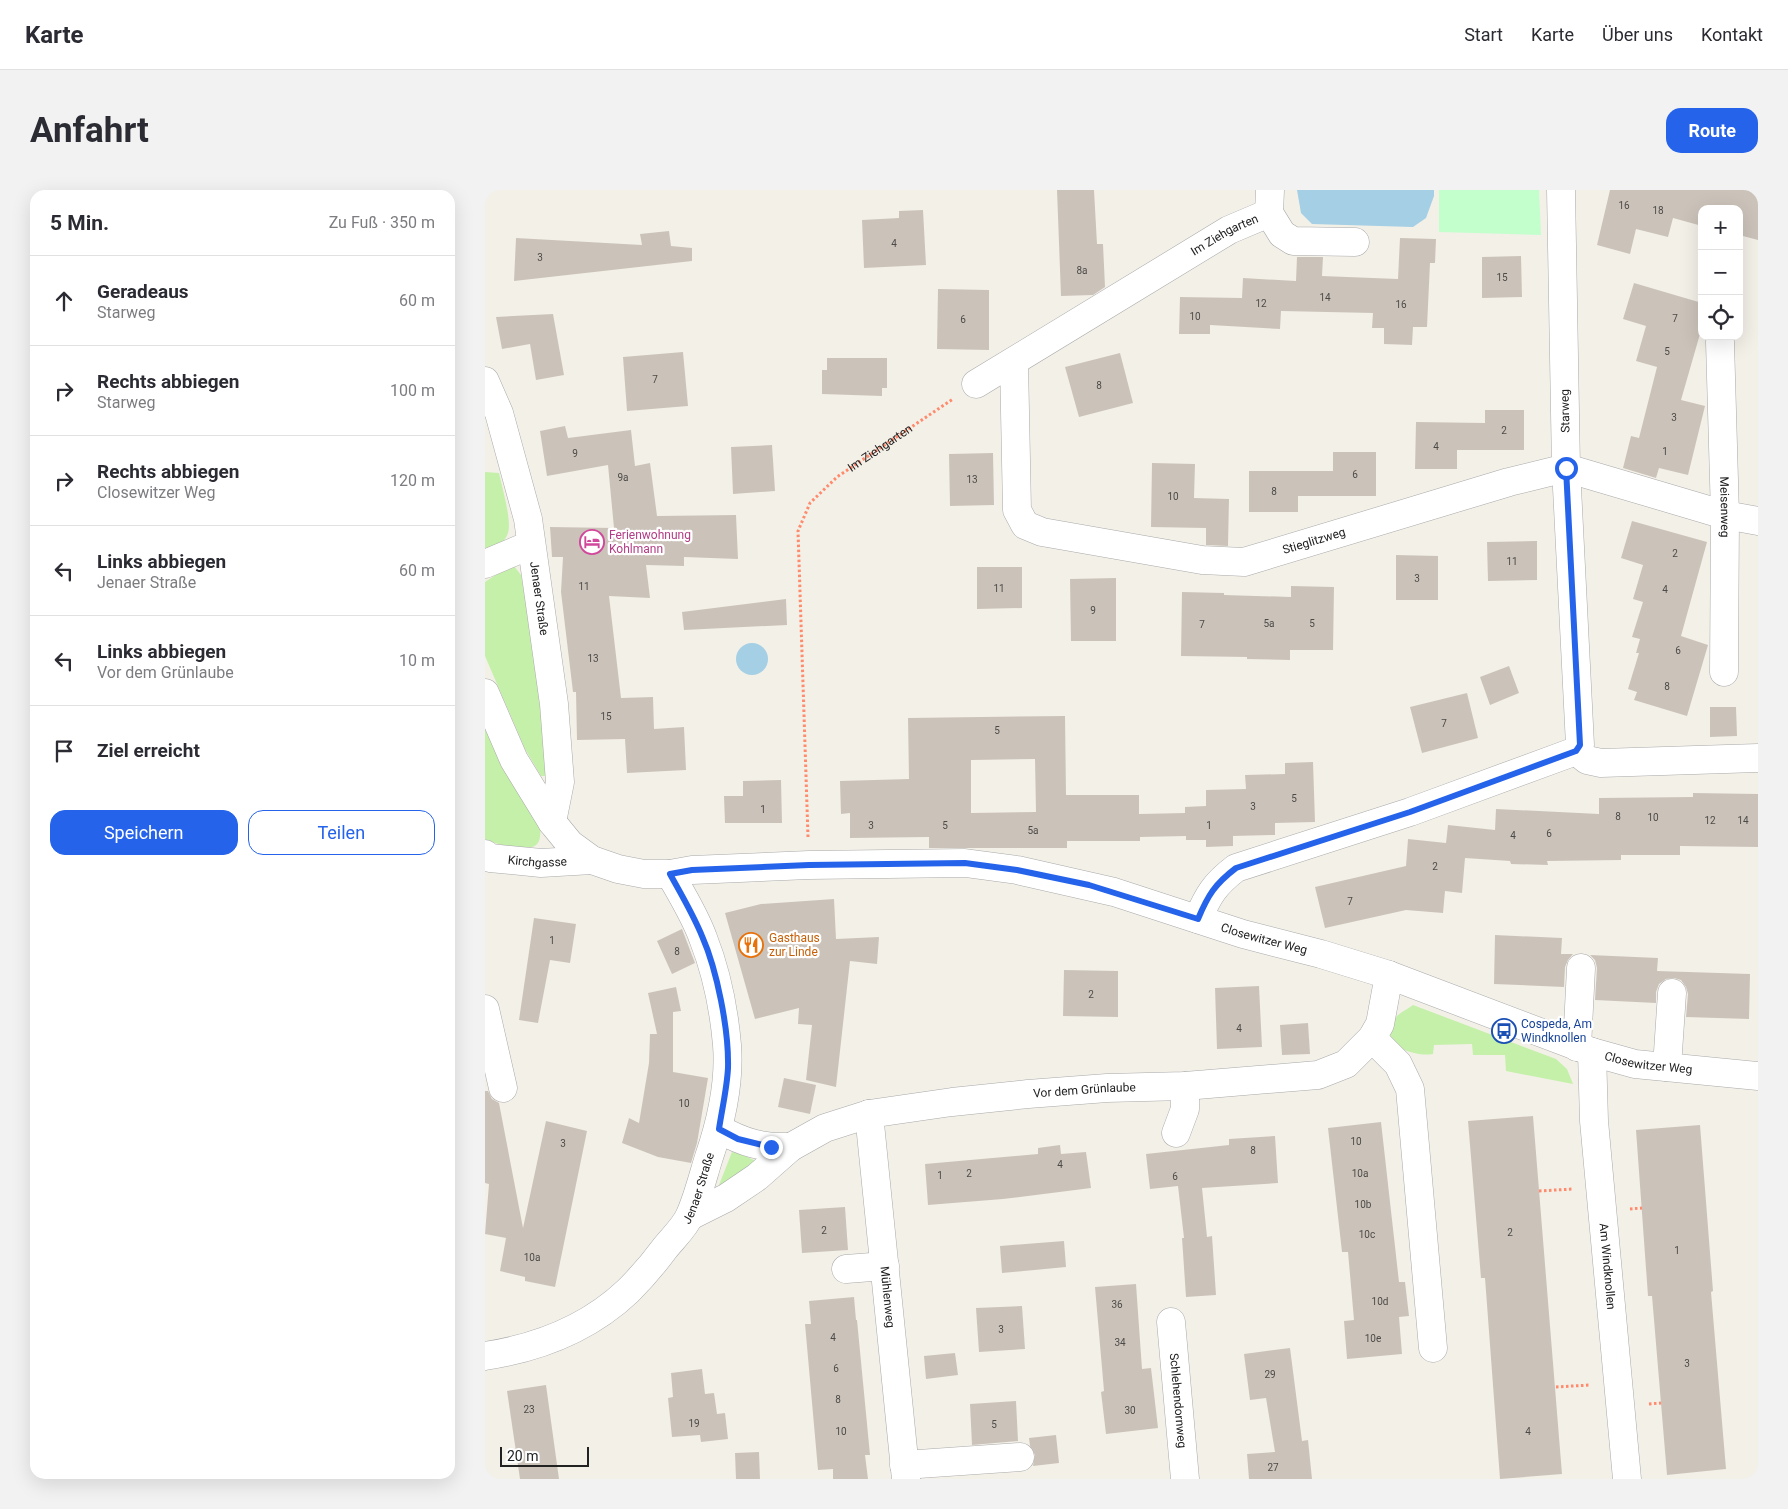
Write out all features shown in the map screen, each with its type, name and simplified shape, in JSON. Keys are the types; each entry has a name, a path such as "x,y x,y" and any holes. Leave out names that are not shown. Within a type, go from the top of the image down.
{"street":[{"name":"Starweg","path":"1561,190 1566,468 1580,745 1576,751"},
{"name":"Im Ziehgarten","path":"976,384 1229,230 1270,202 1282,234 1293,240 1355,242"},
{"name":"Meisenweg","path":"1720,342 1725,515 1724,672"},
{"name":"Stieglitzweg","path":"1014,362 1017,510 1025,525 1042,532 1202,560 1244,562 1509,482 1566,468"},
{"name":"Jenaer Straße","path":"485,381 499,414 528,519 554,704 560,782 552,822"},
{"path":"1566,468 1725,515 1758,521"},
{"path":"485,564 531,545"},
{"path":"485,693 515,760 552,822 570,844 592,860 618,869 644,874 670,874"},
{"path":"1198,919 1206,899 1219,881 1236,868 1410,812 1576,751 1587,760 1601,763 1758,758"},
{"name":"Kirchgasse","path":"487,857 541,863 592,860"},
{"name":"Closewitzer Weg","path":"670,874 692,870 809,865 965,863 1017,870 1089,885 1389,975 1585,1050 1635,1064 1758,1076"},
{"name":"Jenaer Straße","path":"485,1356 505,1353 565,1334 609,1307 628,1291 659,1256 690,1216 719,1129 728,1069 727,1045 714,973 703,938 670,874"},
{"name":"Am Windknollen","path":"1581,968 1585,1050 1594,1121 1627,1479"},
{"name":"Vor dem Grünlaube","path":"690,1216 726,1198 757,1177 791,1147 825,1128 869,1114 952,1102 1029,1094 1107,1088 1185,1086 1318,1075 1347,1064 1372,1038 1380,1024 1389,975"},
{"path":"1667,1067 1672,993"},
{"path":"485,1009 495,1076"},
{"path":"1372,1038 1398,1064 1410,1089 1433,1348"},
{"path":"1176,1133 1185,1108 1185,1086"},
{"name":"Mühlenweg","path":"869,1114 905,1472"},
{"path":"719,1129 753,1144 771,1147 791,1147"},
{"path":"846,1269 885,1266"},
{"name":"Schlehendornweg","path":"1171,1322 1185,1479"},
{"path":"905,1472 1020,1456"}],"path":[{"name":"Im Ziehgarten","path":"809,865 798,530 810,503 837,477 976,384"},
{"path":"1539,1191 1577,1189"},
{"path":"1556,1387 1592,1385"}],"green space":[{"path":"1439,190 1539,190 1541,235 1439,232"},
{"path":"485,472 499,473 508,512 509,528 507,537 502,543 485,554"},
{"path":"514,566 521,575 538,670 550,776 541,776 525,749 485,656 485,582 506,568"},
{"path":"485,719 540,826 540,838 536,845 532,847 508,846 485,839"},
{"path":"1413,1005 1556,1059 1567,1069 1573,1084 1506,1071 1505,1055 1473,1055 1472,1044 1434,1045 1433,1054 1426,1055 1402,1049 1391,1038 1392,1023 1398,1015"},
{"path":"732,1152 758,1162 722,1189 719,1185"}],"water":[{"path":"1297,190 1434,190 1434,196 1426,218 1413,227 1312,224 1301,213"},
{"path":"752,643 758,644 763,648 767,653 767,665 763,670 758,674 752,675 746,674 741,670 737,665 736,659 737,653 741,648 746,644"}],"building":[{"path":"1057,190 1094,190 1097,244 1103,244 1105,287 1093,295 1061,296"},
{"path":"1610,190 1758,190 1758,240 1743,236 1743,205 1698,205 1698,225 1673,218 1668,237 1636,229 1630,254 1597,245"},
{"path":"923,210 926,265 864,268 862,220 899,218 899,211"},
{"path":"669,231 671,246 692,248 692,261 514,281 516,238 642,245 640,234"},
{"path":"1400,238 1436,239 1435,263 1430,263 1427,327 1413,327 1412,345 1384,344 1384,328 1372,328 1373,313 1281,311 1280,329 1210,325 1210,334 1179,334 1180,297 1242,298 1243,278 1296,281 1297,257 1323,257 1322,276 1398,279"},
{"path":"1521,256 1522,297 1482,298 1482,257"},
{"path":"1634,283 1698,302 1698,340 1681,400 1705,406 1688,475 1659,468 1656,478 1623,468 1631,436 1639,438 1657,367 1636,361 1646,326 1623,319"},
{"path":"938,289 989,290 989,350 937,349"},
{"path":"553,314 564,375 536,380 530,344 502,349 496,317"},
{"path":"683,352 688,406 627,411 623,357"},
{"path":"1120,353 1133,403 1079,417 1065,367"},
{"path":"827,358 887,358 887,388 882,388 882,396 822,394 822,370 827,370"},
{"path":"1485,410 1524,410 1524,450 1457,450 1457,469 1415,469 1416,422 1485,423"},
{"path":"565,426 568,438 631,430 635,466 650,463 657,516 736,515 738,559 684,557 684,566 646,565 650,598 609,596 621,698 653,697 654,729 684,727 686,770 627,773 625,739 577,740 576,692 573,692 561,592 563,557 552,557 550,527 614,528 608,465 547,476 540,431"},
{"path":"772,445 775,491 733,494 731,447"},
{"path":"1333,452 1376,452 1376,496 1298,496 1298,512 1249,512 1249,471 1333,471"},
{"path":"993,453 994,505 950,506 949,454"},
{"path":"1152,463 1195,464 1194,498 1229,499 1228,546 1206,545 1206,528 1151,527"},
{"path":"1632,521 1707,542 1681,636 1708,645 1687,716 1634,700 1637,692 1628,689 1639,653 1636,653 1640,639 1632,637 1643,602 1633,599 1643,565 1621,558"},
{"path":"1537,541 1537,580 1488,581 1487,542"},
{"path":"1396,555 1438,556 1438,600 1396,600"},
{"path":"977,567 1022,567 1022,608 977,609"},
{"path":"1116,578 1116,641 1071,641 1070,579"},
{"path":"1291,586 1334,587 1333,650 1290,650 1290,660 1181,656 1182,592 1291,597"},
{"path":"786,599 787,625 684,630 682,612"},
{"path":"1509,666 1519,693 1490,705 1480,677"},
{"path":"1467,693 1478,738 1422,753 1410,707"},
{"path":"1710,707 1736,707 1737,736 1710,737"},
{"path":"1065,716 1066,795 1139,795 1139,814 1185,813 1185,807 1206,806 1206,790 1246,789 1245,775 1285,774 1285,763 1313,762 1315,822 1275,823 1275,835 1233,836 1233,846 1206,847 1206,840 1186,840 1186,836 1140,837 1140,841 1067,841 1067,848 929,848 929,837 850,838 850,813 841,814 840,781 909,779 908,718","holes":["1035,759 1036,812 971,813 971,760"]},
{"path":"781,780 782,823 725,823 724,796 743,796 743,781"},
{"path":"1693,793 1758,794 1758,847 1680,846 1680,855 1621,855 1621,860 1547,861 1548,865 1511,864 1510,861 1465,858 1462,893 1445,891 1443,913 1406,910 1325,928 1315,887 1406,866 1408,839 1446,843 1448,825 1495,830 1496,809 1599,814 1599,798 1693,797"},
{"path":"834,899 836,939 879,937 877,964 850,961 836,1087 806,1080 812,1025 798,1024 799,1008 755,1019 725,913 761,904"},
{"path":"534,918 576,924 570,963 550,960 538,1023 519,1020"},
{"path":"682,929 695,963 672,974 657,941"},
{"path":"1495,935 1562,938 1561,954 1573,954 1565,967 1564,987 1494,984"},
{"path":"1590,955 1658,958 1657,971 1750,974 1749,1019 1686,1017 1688,994 1686,987 1681,980 1674,978 1666,979 1659,984 1656,992 1656,1003 1595,1000 1597,968 1595,960"},
{"path":"1064,970 1118,971 1118,1017 1063,1016"},
{"path":"1259,986 1262,1047 1217,1049 1215,988"},
{"path":"676,987 681,1011 673,1012 673,1072 708,1078 697,1143 691,1163 658,1157 622,1143 629,1118 639,1123 649,1063 650,1034 657,1034 648,993"},
{"path":"1308,1023 1310,1054 1282,1055 1280,1025"},
{"path":"784,1078 816,1085 810,1114 778,1107"},
{"path":"485,1091 488,1091 492,1099 499,1103 523,1228 546,1121 587,1131 555,1287 525,1281 525,1277 500,1271 506,1238 485,1234 489,1184 485,1183"},
{"path":"1533,1116 1562,1474 1500,1479 1485,1278 1481,1278 1468,1121"},
{"path":"1381,1122 1399,1282 1405,1282 1409,1316 1399,1317 1402,1354 1347,1359 1344,1321 1354,1320 1348,1252 1342,1252 1328,1128"},
{"path":"1700,1125 1713,1291 1711,1292 1726,1469 1667,1475 1652,1296 1648,1296 1636,1130"},
{"path":"1275,1136 1278,1183 1202,1188 1207,1237 1212,1236 1216,1295 1186,1297 1182,1238 1184,1238 1178,1186 1150,1189 1146,1154 1229,1145 1229,1139"},
{"path":"1060,1145 1061,1154 1086,1152 1091,1188 1003,1199 928,1205 925,1164 1038,1154 1038,1148"},
{"path":"845,1207 848,1250 802,1253 799,1210"},
{"path":"1064,1241 1066,1267 1002,1273 1000,1246"},
{"path":"1136,1284 1142,1369 1151,1368 1158,1428 1106,1434 1101,1392 1104,1391 1095,1287"},
{"path":"854,1297 870,1455 865,1455 868,1479 833,1479 833,1469 818,1470 805,1324 811,1324 809,1301"},
{"path":"1022,1306 1025,1349 979,1352 976,1308"},
{"path":"1290,1348 1302,1441 1308,1440 1312,1479 1249,1479 1247,1454 1275,1452 1266,1398 1250,1400 1244,1354"},
{"path":"955,1353 958,1375 926,1379 924,1356"},
{"path":"702,1369 705,1394 714,1393 717,1414 725,1413 728,1439 701,1442 700,1435 672,1437 668,1398 673,1397 671,1373"},
{"path":"546,1385 559,1479 520,1479 507,1391"},
{"path":"1016,1401 1018,1441 972,1445 970,1404"},
{"path":"1056,1435 1059,1463 1033,1466 1035,1455 1030,1446 1029,1438"},
{"path":"759,1452 760,1479 736,1479 735,1453"}],"place":[{"name":"Ferienwohnung Kohlmann","path":"592,542"},
{"name":"Gasthaus zur Linde","path":"751,945"},
{"name":"Cospeda, Am Windknollen","path":"1504,1031"}],"route":[{"path":"771,1147 738,1139 719,1129 728,1069 722,1010 714,973 703,938 670,874 692,870 809,865 965,863 1046,875 1089,885 1198,919 1206,899 1219,881 1236,868 1410,812 1576,751 1580,745 1566,468"}]}
